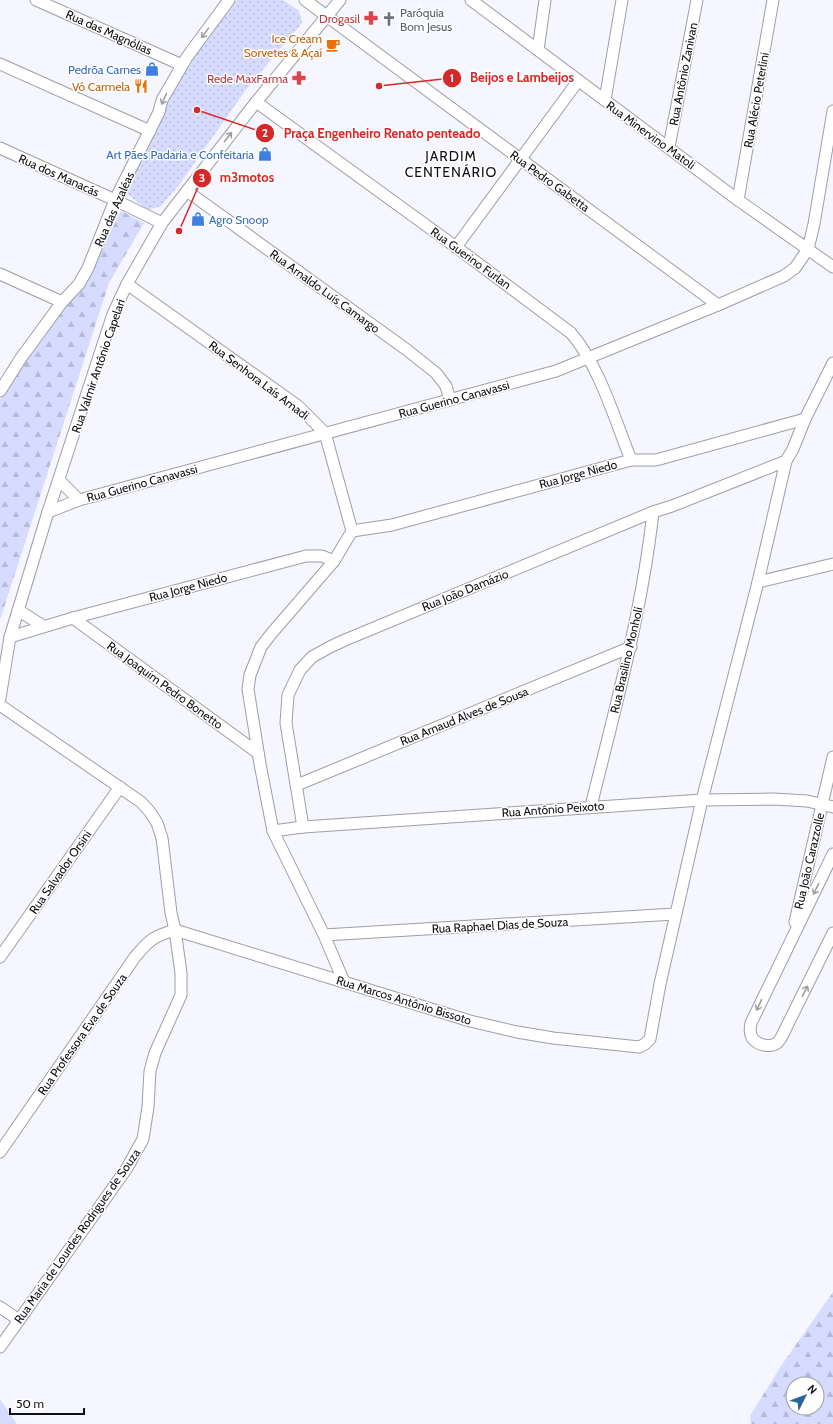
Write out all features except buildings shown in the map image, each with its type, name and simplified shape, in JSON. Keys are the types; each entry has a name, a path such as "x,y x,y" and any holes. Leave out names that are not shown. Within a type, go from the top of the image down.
{"street":[{"name":"Rua das Magnólias","path":"36,0 182,65"},
{"name":"Rua das Azaléas","path":"0,391 21,358 62,302 79,284 88,268 115,200 150,132 159,112 162,100 182,65 228,0"},
{"name":"Rua Pedro Gabetta","path":"305,0 520,160 718,304"},
{"name":"Rua Valmir Antônio Capelari","path":"0,698 10,637 48,512 113,314 127,284 162,223 256,102 340,0"},
{"name":"Rua Minervino Matoli","path":"471,0 738,200 833,267"},
{"path":"538,50 545,0"},
{"path":"605,100 622,0"},
{"name":"Rua Antônio Zanivan","path":"669,147 697,0"},
{"name":"Rua Alécio Peterlini","path":"738,200 773,0"},
{"path":"0,64 150,132"},
{"path":"456,247 578,81"},
{"name":"Rua Guerino Furlan","path":"256,102 456,247 571,333 580,344 598,378 631,460"},
{"path":"808,249 814,224 833,111"},
{"name":"Rua dos Manacás","path":"0,148 162,223"},
{"name":"Rua Arnaldo Luís Camargo","path":"187,191 436,372 446,386 450,400"},
{"name":"Rua Guerino Canavassi","path":"48,512 79,500 556,371 784,276 795,268 808,249"},
{"path":"0,274 62,302"},
{"name":"Rua Senhora Laís Amadi","path":"127,284 298,406 325,433 352,531"},
{"path":"675,914 702,800 758,582 786,462 794,449 804,419 833,363"},
{"name":"Rua Jorge Niedo","path":"352,531 392,525 631,460 656,460 804,419"},
{"name":"Rua João Damázio","path":"303,826 286,723 288,695 300,670 312,657 345,640 653,512 786,462"},
{"name":"Rua Guerino Canavassi","path":"59,480 79,500"},
{"name":"Rua Brasilino Monholi","path":"591,806 630,647 649,547 653,512"},
{"path":"344,982 324,936 272,831 248,689 252,668 261,647 334,561 352,531"},
{"name":"Rua Jorge Niedo","path":"10,637 43,626 306,556 322,556 334,561"},
{"path":"758,582 833,564"},
{"path":"18,610 43,626"},
{"name":"Rua Joaquim Pedro Bonetto","path":"73,618 258,753"},
{"name":"Rua Arnaud Alves de Sousa","path":"297,786 630,647"},
{"name":"Rua Maria de Lourdes Rodrigues de Souza","path":"0,705 120,787 141,802 150,812 157,823 162,838 171,913 181,973 181,995 155,1053 150,1071 148,1107 143,1139 127,1168 0,1347"},
{"name":"Rua João Carazzolle","path":"790,942 828,806 833,757"},
{"name":"Rua Salvador Orsini","path":"0,957 120,787"},
{"name":"Rua Antônio Peixoto","path":"272,831 303,826 591,806 702,800 774,799 807,801 828,806"},
{"path":"833,854 750,1023 750,1031 753,1038 759,1044 769,1046 777,1043 781,1038 833,933"},
{"name":"Rua Marcos Antônio Bissoto","path":"175,930 470,1021 517,1032 552,1038 639,1047 650,1039 675,914"},
{"name":"Rua Raphael Dias de Souza","path":"324,936 675,914"},
{"name":"Rua Professora Eva de Souza","path":"0,1152 146,944 159,934 175,930"},
{"path":"0,1307 19,1320"}],"green space":[{"path":"237,0 283,0 298,10 302,23 245,91 179,185 161,206 148,210 127,194 151,135 171,92 198,49"},
{"path":"121,211 144,223 109,283 0,620 0,400 21,357 84,284"},
{"path":"833,1292 833,1424 751,1424 750,1416 781,1366"},
{"path":"0,1399 17,1424 0,1424"}],"place":[{"name":"Drogasil","path":"371,18"},
{"name":"Paróquia Bom Jesus","path":"389,19"},
{"name":"Ice Cream Sorvetes & Açaí","path":"333,45"},
{"name":"Pedrõa Carnes","path":"152,69"},
{"name":"Rede MaxFarma","path":"299,78"},
{"name":"Vó Carmela","path":"141,86"},
{"name":"Beijos e Lambeijos","path":"379,86"},
{"name":"Praça Engenheiro Renato penteado","path":"197,110"},
{"name":"Art Pães Padaria e Confeitaria","path":"265,154"},
{"name":"Agro Snoop","path":"198,219"},
{"name":"m3motos","path":"179,231"}],"district":[{"name":"JARDIM CENTENÁRIO","path":"451,164"}]}
